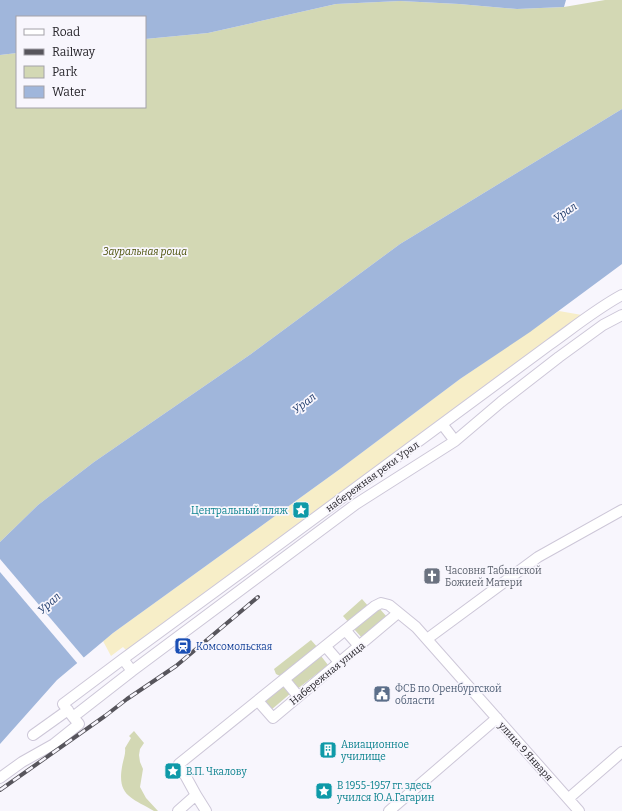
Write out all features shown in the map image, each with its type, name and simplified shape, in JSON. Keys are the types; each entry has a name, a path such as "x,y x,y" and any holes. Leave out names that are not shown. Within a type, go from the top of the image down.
{"street":[{"name":"набережная реки Урал","path":"0,778 22,762 54,744 79,724 63,704 549,344 603,306 622,295"},
{"path":"595,312 603,325"},
{"name":"набережная реки Урал","path":"33,735 70,713 132,671 356,504 455,441 516,390 559,357 603,325 622,315"},
{"path":"549,344 559,357"},
{"path":"505,377 516,390"},
{"path":"442,424 455,441"},
{"path":"402,453 413,468"},
{"path":"427,639 538,557 622,510"},
{"path":"312,520 320,530"},
{"path":"258,560 267,571"},
{"name":"улица 9 Января","path":"346,631 375,606 381,603 389,605 416,627 579,811"},
{"name":"Набережная улица","path":"258,701 273,718 398,613"},
{"path":"167,626 176,638"},
{"path":"206,811 179,764 346,631 359,646"},
{"path":"326,647 339,662"},
{"path":"123,659 132,671"},
{"path":"284,679 298,696"},
{"path":"389,811 497,718"},
{"path":"569,798 622,752"},
{"path":"178,811 196,795"}],"green space":[{"name":"Зауральная роща","path":"605,0 622,0 622,109 400,244 251,354 94,462 38,505 0,542 0,55 16,53 16,108 146,108 146,39 208,33 336,4 400,1 517,9 564,7"},
{"path":"362,599 369,607 350,624 343,616"},
{"path":"379,608 387,617 362,638 354,629"},
{"path":"311,640 319,649 282,677 276,674 274,669"},
{"path":"321,656 328,665 296,690 290,681"},
{"path":"284,685 291,693 271,710 264,702"},
{"path":"134,731 144,743 140,749 139,755 143,769 140,787 146,798 158,811 154,811 133,799 124,790 122,784 121,777 125,748 131,738 129,736"}],"sand":[{"name":"Центральный пляж","path":"559,311 582,315 127,651 123,647 111,656 103,641 113,633 340,469 460,379"}],"water":[{"path":"0,0 566,0 564,7 517,9 400,1 336,4 208,33 146,39 146,16 16,16 16,53 0,55"},
{"name":"Урал","path":"622,109 622,264 530,332 460,379 340,469 113,633 57,680 0,744 0,542 38,505 94,462 251,354 400,244"}],"pier":[{"path":"0,559 85,659 78,664 0,572"}],"railway":[{"path":"0,790 127,699 176,666 258,597"}],"place":[{"name":"Центральный пляж","path":"301,510"},
{"name":"Часовня Табынской Божией Матери","path":"432,576"},
{"name":"Комсомольская","path":"183,646"},
{"name":"ФСБ по Оренбургской области","path":"382,694"},
{"name":"Авиационное училище","path":"328,750"},
{"name":"В.П. Чкалову","path":"173,771"},
{"name":"В 1955-1957 гг. здесь учился Ю.А.Гагарин","path":"324,791"}]}
